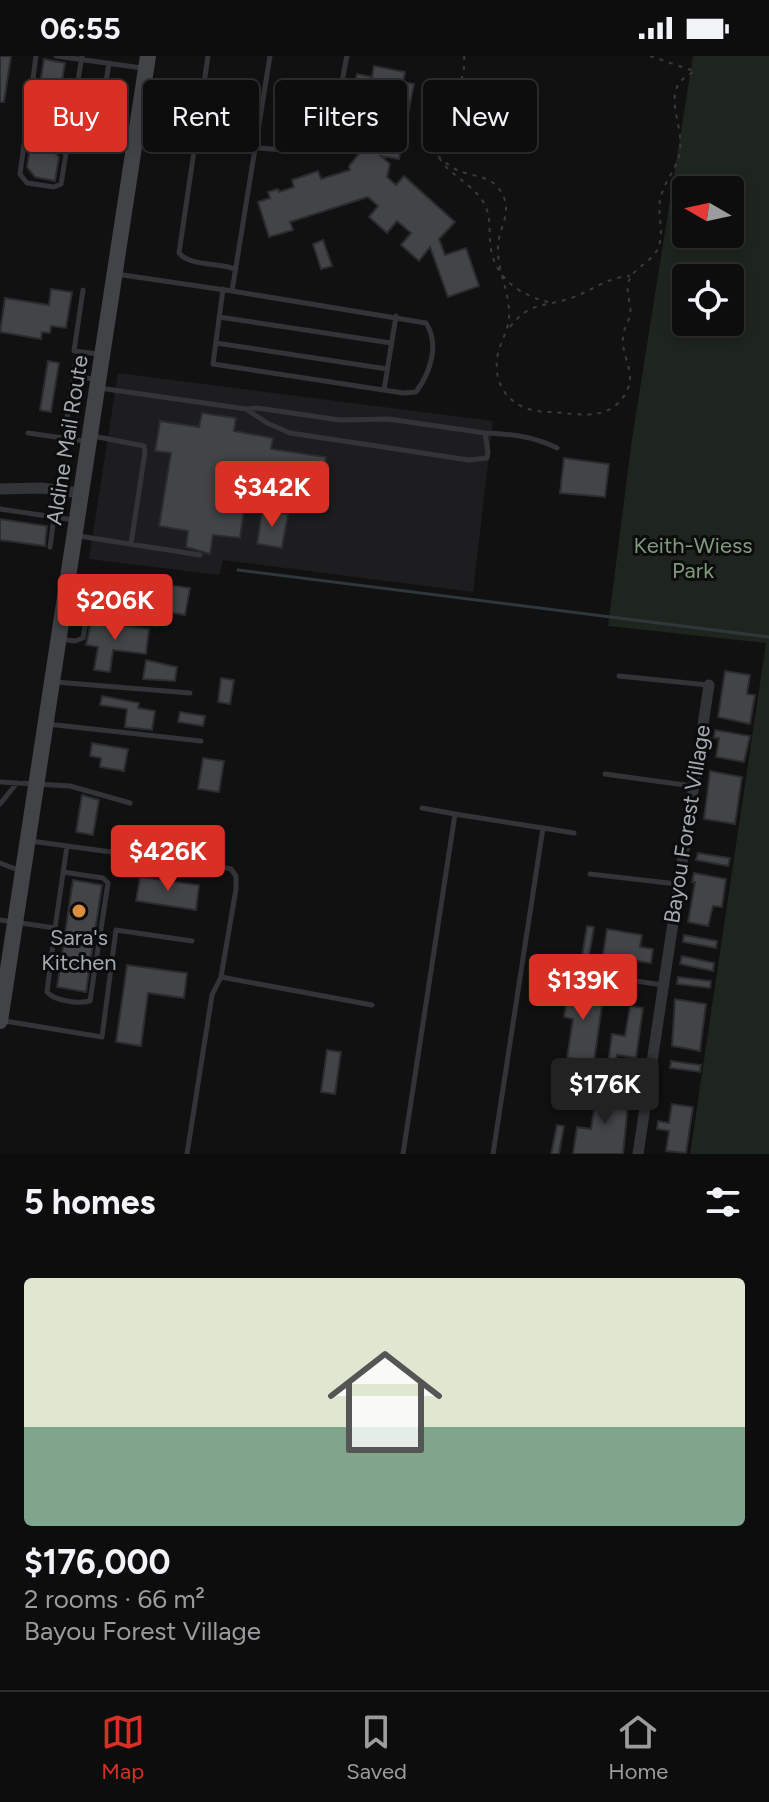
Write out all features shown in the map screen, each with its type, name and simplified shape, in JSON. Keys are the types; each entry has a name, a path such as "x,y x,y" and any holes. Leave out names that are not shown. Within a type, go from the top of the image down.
{"main road":[{"name":"Aldine Mail Route","path":"0,1021 7,921 22,871 27,841 147,62"}],"street":[{"path":"0,489 41,488 81,493"},
{"name":"Bayou Forest Village","path":"638,1154 709,685"}],"lane":[{"path":"33,80 36,56"},
{"path":"56,56 112,64 147,62"},
{"path":"109,80 116,56"},
{"path":"204,80 208,56"},
{"path":"259,128 270,56"},
{"path":"259,148 280,152 296,150 309,145 324,132 334,112 347,56"},
{"path":"78,80 81,58"},
{"path":"24,144 20,174 27,183 54,187 61,184 66,152"},
{"path":"127,150 134,151"},
{"path":"193,152 179,253 186,260 235,269"},
{"path":"232,291 255,152"},
{"path":"115,274 223,289 396,316 426,323 433,338 427,377 416,392 213,364 223,289"},
{"path":"83,290 74,351 103,355"},
{"path":"384,390 396,316"},
{"path":"219,317 391,343"},
{"path":"216,343 387,369"},
{"path":"64,438 75,365"},
{"path":"73,377 246,409 352,421 388,419 485,433 514,434 539,439 557,448"},
{"path":"246,409 283,431 469,460 487,458 485,433"},
{"path":"28,433 144,446 131,544"},
{"path":"0,509 54,517 76,528 131,544 200,555"},
{"path":"50,547 54,517"},
{"path":"62,612 157,624"},
{"path":"58,639 75,641 83,638 87,615"},
{"path":"619,676 709,685"},
{"path":"51,682 190,693"},
{"path":"45,723 201,741"},
{"path":"605,774 693,786"},
{"path":"0,782 70,786 130,803"},
{"path":"0,804 17,783"},
{"path":"422,808 574,833"},
{"path":"403,1154 455,814"},
{"path":"493,1154 543,828"},
{"path":"27,841 231,869 236,876 221,977 212,995 187,1154"},
{"path":"63,872 103,878 108,883 90,1001 82,1003 52,997 47,992 55,928 63,872 67,846"},
{"path":"0,863 22,871"},
{"path":"590,874 678,884"},
{"path":"7,921 55,928"},
{"path":"0,1021 102,1037 116,930 192,941"},
{"path":"581,973 663,985"},
{"path":"221,977 372,1005"},
{"path":"569,1073 649,1083"}],"path":[{"path":"464,56 460,85 439,117 434,130 434,143 438,156 449,171 472,188 483,202 490,219 491,250 509,296 509,328"},
{"path":"631,276 614,277 569,299 548,302 525,313 509,328 501,343 497,368 502,390 514,404 533,411 587,415 609,410 625,394 630,380 623,338 631,313 627,290 631,276 652,258 660,243 660,199 681,146 680,122 673,102 675,92 683,77 696,71 650,56"},
{"path":"438,156 455,169 490,180 503,196 506,217 497,252 503,278 522,293 548,302"}],"shaded area":[{"path":"118,373 493,421 473,592 223,560 219,575 89,559"}],"green space":[{"name":"Keith-Wiess Park","path":"693,56 769,56 769,1154 690,1154 766,643 608,626 632,439 672,188 672,248 744,248 744,176 674,176"}],"building":[{"path":"0,56 11,56 4,102 0,102"},
{"path":"44,59 65,63 62,80 41,80"},
{"path":"374,66 405,72 403,80 356,80 357,74 372,77"},
{"path":"407,83 414,84 407,119"},
{"path":"29,152 54,152 59,157 55,181 35,177 27,167"},
{"path":"361,152 400,152 399,159 381,156 390,164 387,177 396,185 404,176 455,222 439,239 445,255 466,248 479,286 448,297 430,247 419,261 401,245 411,233 397,221 387,233 369,217 378,206 368,197 290,222 293,230 269,237 258,202 270,198 268,192 294,187 292,180 318,171 321,179 350,170 349,166"},
{"path":"323,240 332,266 321,269 313,244"},
{"path":"51,289 72,292 66,328 51,326 50,333 42,332 41,339 0,332 5,298 49,305"},
{"path":"48,361 59,363 51,412 40,410"},
{"path":"202,413 236,418 234,431 273,438 271,449 326,457 322,484 267,476 264,498 246,495 240,538 213,535 210,554 186,547 188,531 159,526 171,453 155,451 160,421 199,427"},
{"path":"564,458 609,464 605,497 560,493"},
{"path":"262,510 288,514 282,548 257,544"},
{"path":"0,519 47,526 45,546 0,540"},
{"path":"117,577 190,588 185,615 160,611 162,596 135,592 134,600 114,597"},
{"path":"91,622 149,629 146,654 113,650 110,672 94,670 98,647 86,645"},
{"path":"146,660 177,667 175,681 143,679"},
{"path":"725,671 750,675 747,694 755,695 750,724 718,717"},
{"path":"221,678 234,680 230,704 218,702"},
{"path":"102,696 139,703 138,708 155,711 152,730 125,727 127,709 100,705"},
{"path":"180,712 205,716 203,726 178,722"},
{"path":"715,730 750,736 744,762 716,757 719,738 714,738"},
{"path":"92,743 128,749 124,771 100,767 101,758 90,756"},
{"path":"203,758 224,761 219,792 198,789"},
{"path":"710,771 742,777 735,824 704,819"},
{"path":"82,795 99,800 93,835 76,832"},
{"path":"698,853 730,858 728,866 696,860"},
{"path":"694,873 726,879 722,907 713,906 708,926 688,922"},
{"path":"140,877 199,885 196,910 136,901"},
{"path":"73,880 102,885 86,992 57,987"},
{"path":"587,926 594,927 587,968 580,968"},
{"path":"607,929 642,935 640,947 653,949 651,963 630,960 630,966 602,961"},
{"path":"684,935 717,941 716,948 683,942"},
{"path":"682,956 714,963 713,971 680,964"},
{"path":"127,965 187,973 184,998 148,993 141,1046 116,1042"},
{"path":"678,977 711,981 710,988 677,984"},
{"path":"570,984 600,990 597,1004 602,1005 594,1062 567,1058 573,1019 564,1017"},
{"path":"675,999 706,1004 700,1051 672,1046"},
{"path":"630,1006 643,1008 636,1058 617,1055 616,1064 608,1064 612,1034 625,1036"},
{"path":"327,1050 341,1052 335,1094 321,1092"},
{"path":"671,1061 701,1065 700,1072 670,1068"},
{"path":"597,1091 629,1094 623,1154 573,1154 577,1127 591,1129"},
{"path":"672,1104 693,1107 686,1153 666,1151 669,1131 657,1129 658,1121 669,1123"},
{"path":"557,1125 564,1126 559,1154 551,1154"}],"waterway":[{"path":"238,570 769,637"}],"place":[{"name":"Sara's Kitchen","path":"79,911"}]}
